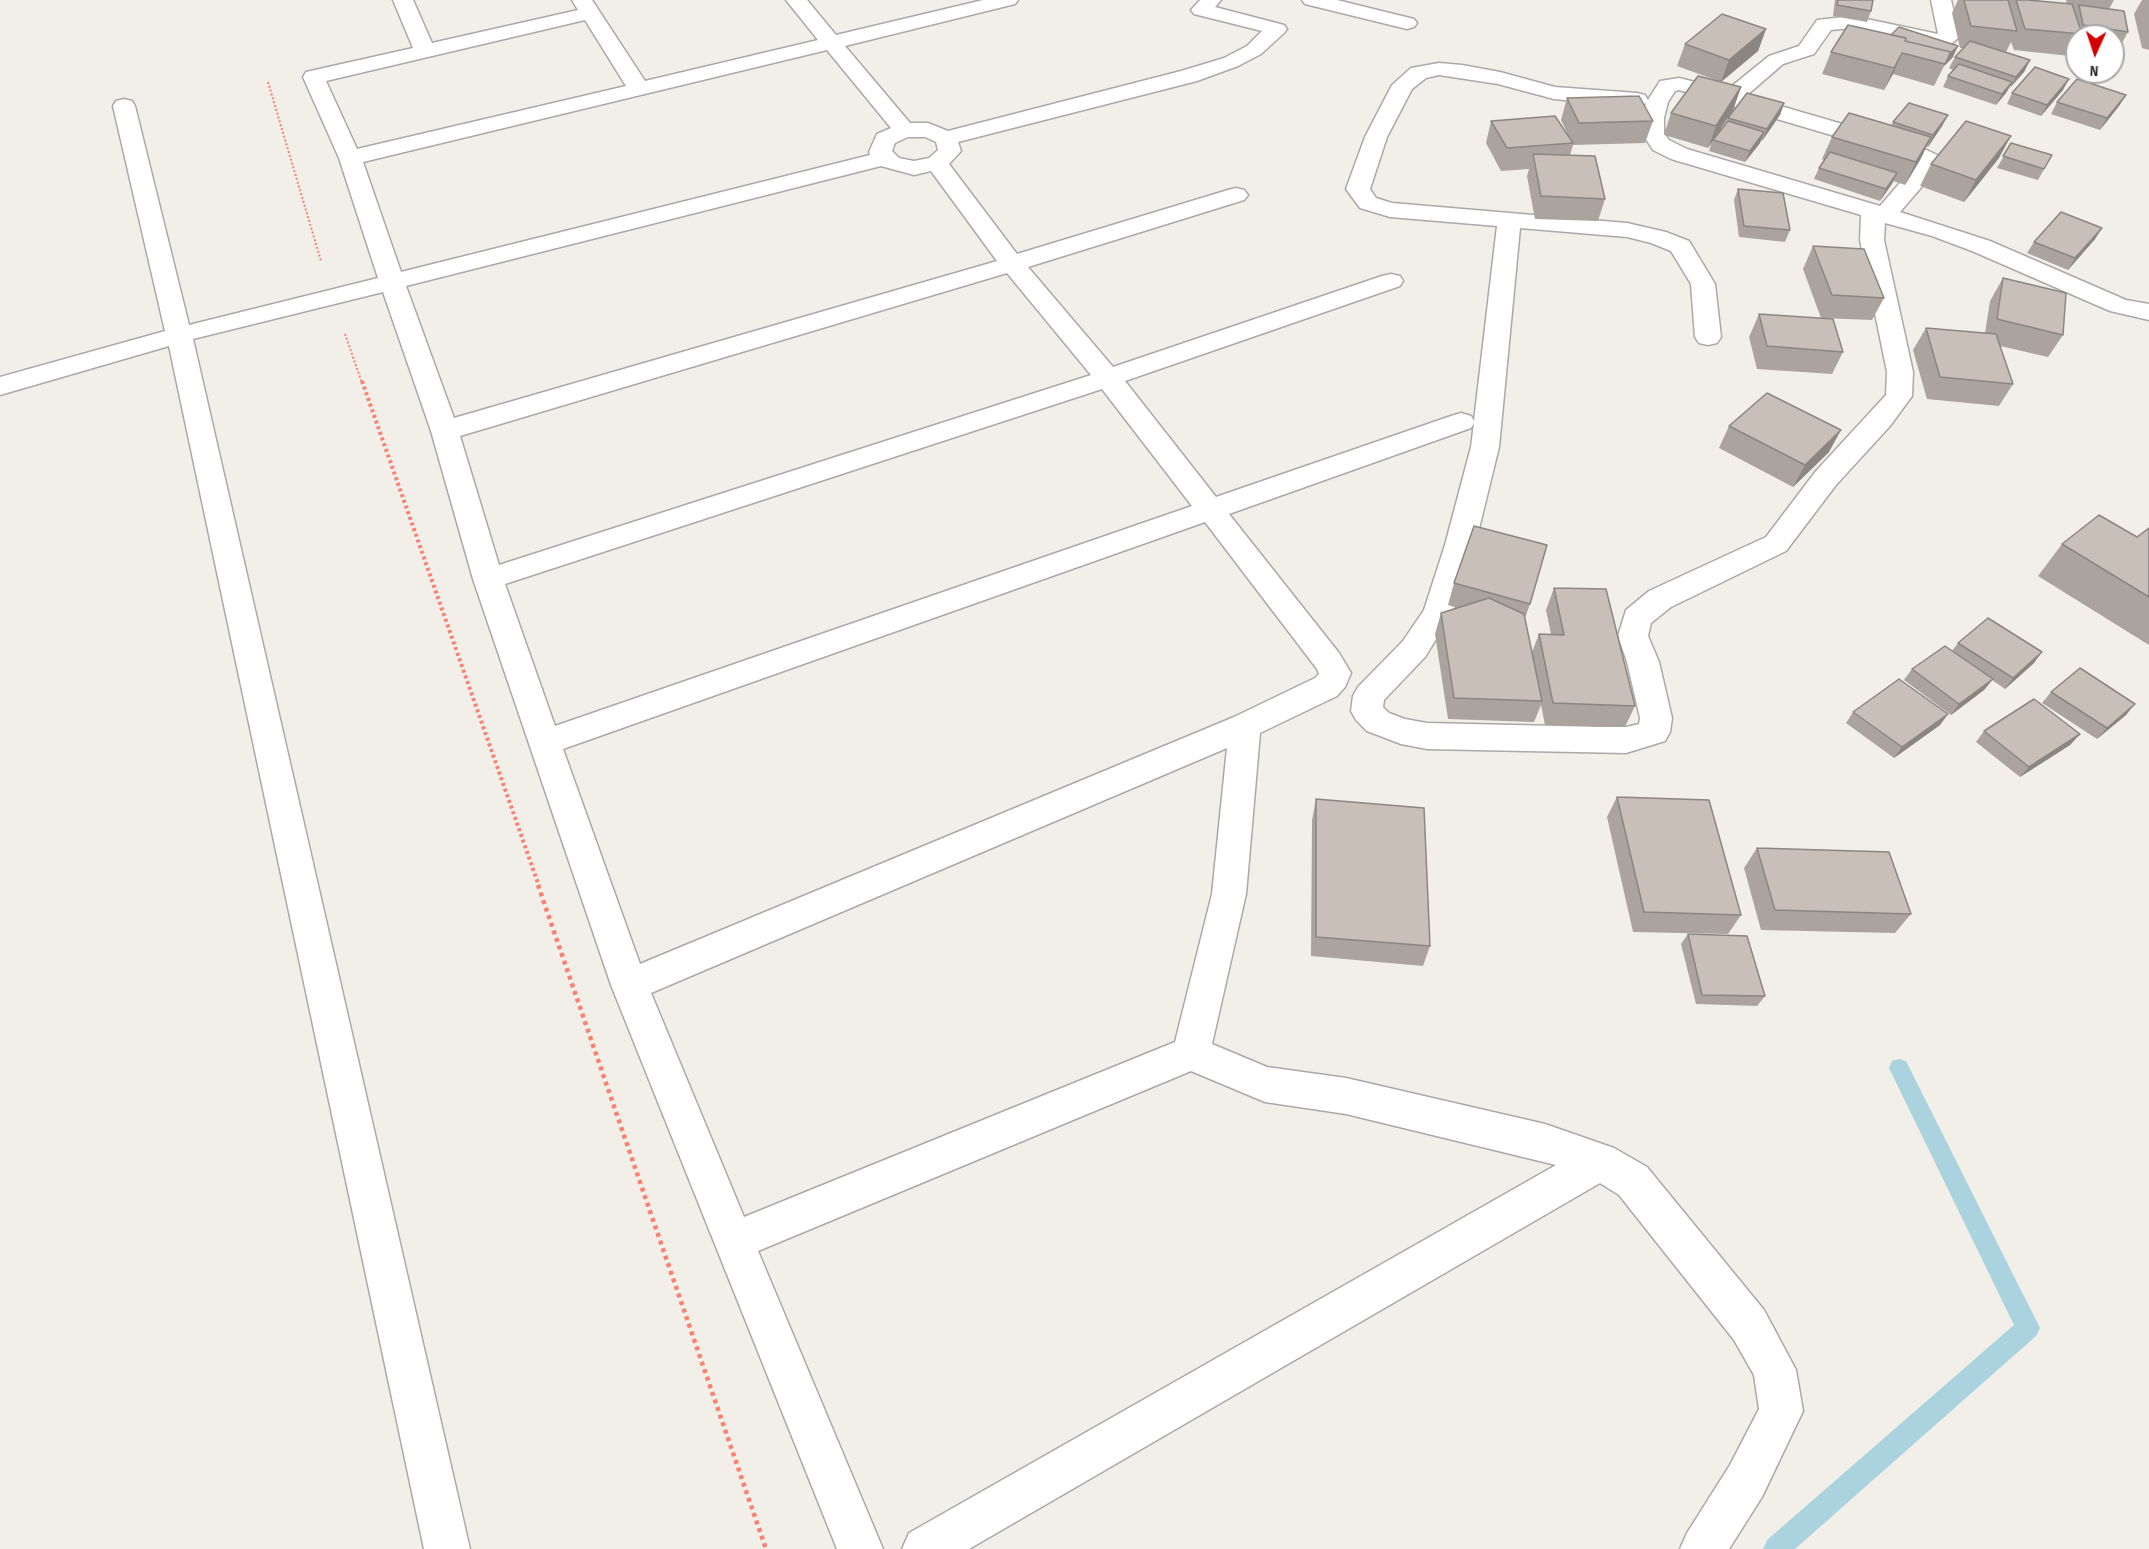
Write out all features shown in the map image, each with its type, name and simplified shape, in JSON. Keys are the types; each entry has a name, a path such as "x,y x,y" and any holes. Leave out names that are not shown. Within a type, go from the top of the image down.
{"street":[{"path":"403,0 425,51"},
{"path":"796,0 904,130"},
{"path":"350,158 1008,0"},
{"path":"1211,0 1201,10 1297,10 1407,23"},
{"path":"1730,98 1776,60 1807,50 1824,24 1852,22 1943,41 1948,38 1949,32 1941,0"},
{"path":"639,89 586,7 425,51 314,75 350,158 446,431 488,579 629,985 860,1549"},
{"path":"946,138 950,151 937,163 914,168 891,163 880,152 885,139 904,130 928,130 946,138 1189,76 1231,62 1254,50 1297,10"},
{"path":"1657,102 1554,93 1500,78 1462,71 1438,69 1419,73 1403,85 1376,137 1358,189 1368,203 1390,210 1627,230 1658,237 1680,246 1703,284 1708,337"},
{"path":"1509,221 1485,447 1460,545 1438,612 1414,649 1369,696 1366,711 1378,722 1427,736 1626,740 1654,732 1656,718 1643,662 1634,636 1637,618 1660,599 1776,544 1826,478 1899,396 1900,372 1872,240 1879,215 1926,169 1929,160 1910,151 1730,98 1679,84 1668,86 1657,102 1653,118 1653,133 1661,145 1679,154 1879,215 1940,231 1991,250 2119,306 2149,312"},
{"path":"124,106 179,335 447,1549"},
{"path":"0,386 331,295 392,282 884,158"},
{"path":"629,985 1245,726 1326,687 1334,679 1335,673 1210,510 1108,378 1012,264 937,163"},
{"path":"446,431 480,419 1012,264 1236,195"},
{"path":"488,579 1108,378 1391,281"},
{"path":"544,743 1461,423"},
{"path":"1191,1053 1229,894 1245,726"},
{"path":"734,1242 1191,1053 1265,1084 1346,1096 1545,1143 1600,1161 1634,1181 1749,1325 1775,1370 1782,1411 1746,1481 1703,1549"},
{"path":"925,1549 1600,1161"}],"path":[{"path":"268,82 331,295 487,735 766,1549"}],"building":[{"path":"1838,0 1873,0 1871,11 1837,5"},
{"path":"1964,0 2008,0 2017,31 1971,26"},
{"path":"2016,0 2072,4 2079,24 2065,24 2065,33 2025,29"},
{"path":"2079,5 2124,11 2128,32 2125,32 2125,24 2083,24"},
{"path":"1722,14 1766,29 1729,60 1685,44"},
{"path":"1848,25 1906,38 1905,41 1951,52 1945,64 1902,53 1894,68 1831,52"},
{"path":"1899,27 1958,46 1949,55 1951,52 1905,41 1906,38 1891,35"},
{"path":"1970,41 2030,60 2016,77 1955,57"},
{"path":"1959,64 2012,82 2002,94 1948,76"},
{"path":"2035,67 2065,78 2065,84 2047,105 2012,93"},
{"path":"1698,76 1741,87 1716,126 1671,113"},
{"path":"2073,84 2092,84 2126,95 2107,118 2057,102"},
{"path":"1747,93 1784,103 1767,129 1728,118"},
{"path":"1639,96 1653,121 1579,123 1567,98"},
{"path":"1909,103 1948,115 1933,135 1893,122"},
{"path":"1849,113 1931,137 1916,162 1832,137"},
{"path":"1555,116 1573,143 1507,148 1491,121"},
{"path":"1728,121 1764,132 1750,151 1713,140"},
{"path":"1966,121 2011,136 1976,180 1931,164"},
{"path":"2011,143 2052,155 2044,169 2003,156"},
{"path":"1830,152 1897,173 1886,189 1819,168"},
{"path":"1533,154 1595,156 1605,199 1541,196"},
{"path":"1738,189 1783,193 1790,230 1744,226"},
{"path":"2061,212 2102,228 2075,258 2034,242"},
{"path":"1813,246 1864,249 1884,298 1832,295"},
{"path":"2003,278 2066,293 2063,335 1997,319"},
{"path":"1759,314 1833,319 1843,352 1767,346"},
{"path":"1926,328 1996,334 2013,384 1940,377"},
{"path":"1767,393 1841,430 1805,465 1729,426"},
{"path":"2099,515 2137,537 2149,528 2149,597 2062,544"},
{"path":"1474,526 1547,545 1530,604 1454,583"},
{"path":"1554,588 1606,589 1635,706 1553,703 1539,634 1564,635"},
{"path":"1489,598 1524,614 1542,701 1454,698 1441,613"},
{"path":"1988,618 2042,652 2013,678 1958,643"},
{"path":"1945,646 1993,679 1959,704 1912,669"},
{"path":"2080,668 2135,704 2107,728 2051,692"},
{"path":"1899,679 1948,714 1902,747 1853,712"},
{"path":"2034,699 2080,734 2029,767 1984,731"},
{"path":"1617,797 1709,800 1741,915 1644,912"},
{"path":"1316,799 1424,808 1430,946 1316,937"},
{"path":"1757,848 1889,852 1911,914 1775,910"},
{"path":"1688,934 1747,936 1765,996 1702,995"}],"waterway":[{"path":"1776,1549 2028,1328 1899,1068"}]}
